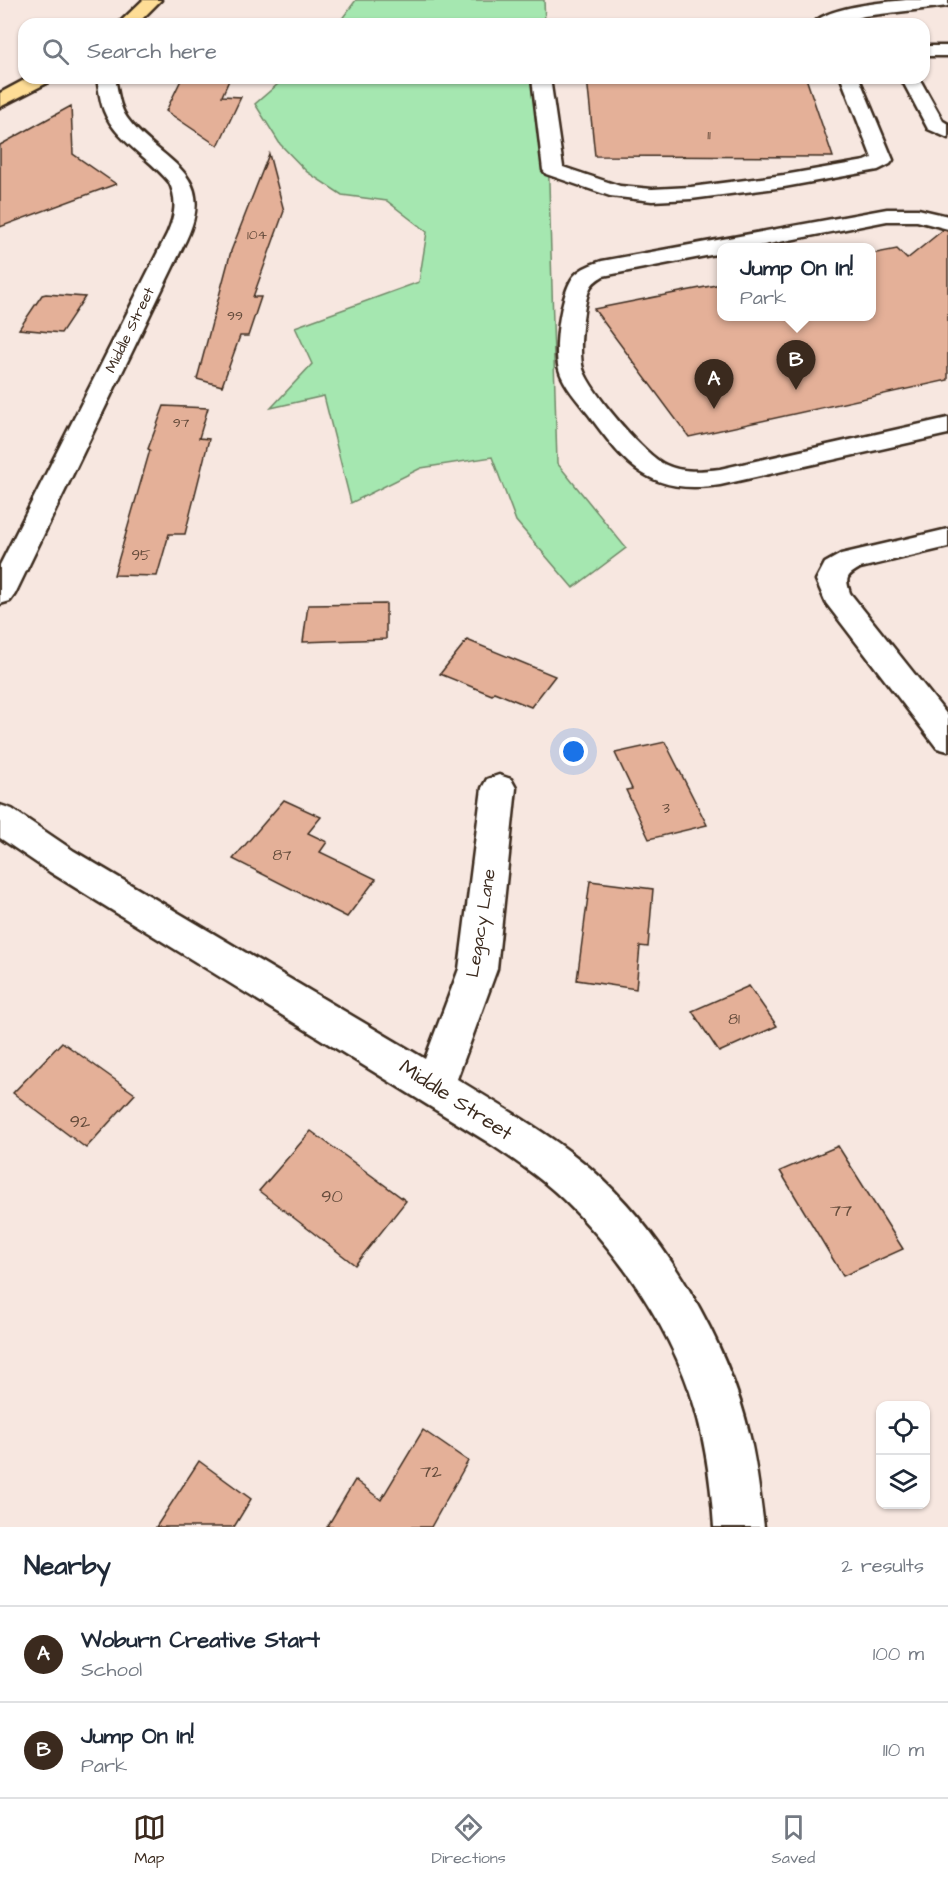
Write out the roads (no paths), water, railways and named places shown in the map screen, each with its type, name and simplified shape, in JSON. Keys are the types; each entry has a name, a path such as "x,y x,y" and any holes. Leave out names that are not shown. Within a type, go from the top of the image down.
{"main road":[{"path":"134,18 153,0"},
{"path":"0,101 31,84"}],"street":[{"path":"824,18 881,4 948,1"},
{"path":"930,20 948,17"},
{"name":"Middle Street","path":"0,594 169,251 186,210 186,197 180,182 117,119 108,84"},
{"path":"542,84 553,170 617,192 652,195 691,193 784,181 871,166 883,160 852,84"},
{"path":"913,84 935,125 948,132"},
{"path":"736,243 887,215 918,214 948,223"},
{"path":"717,247 602,268 589,274 578,288 569,357 575,378 631,453 650,469 679,478 700,480 948,426"},
{"path":"948,538 851,561 835,570 831,580 836,596 948,739"},
{"name":"Legacy Lane","path":"434,1087 478,969 499,788"},
{"name":"Middle Street","path":"0,819 198,945 434,1087 540,1154 592,1199 648,1268 692,1338 712,1388 731,1454 739,1527"}],"place":[{"name":"Jump On In!","path":"796,390"},
{"name":"Woburn Creative Start","path":"714,409"}]}
